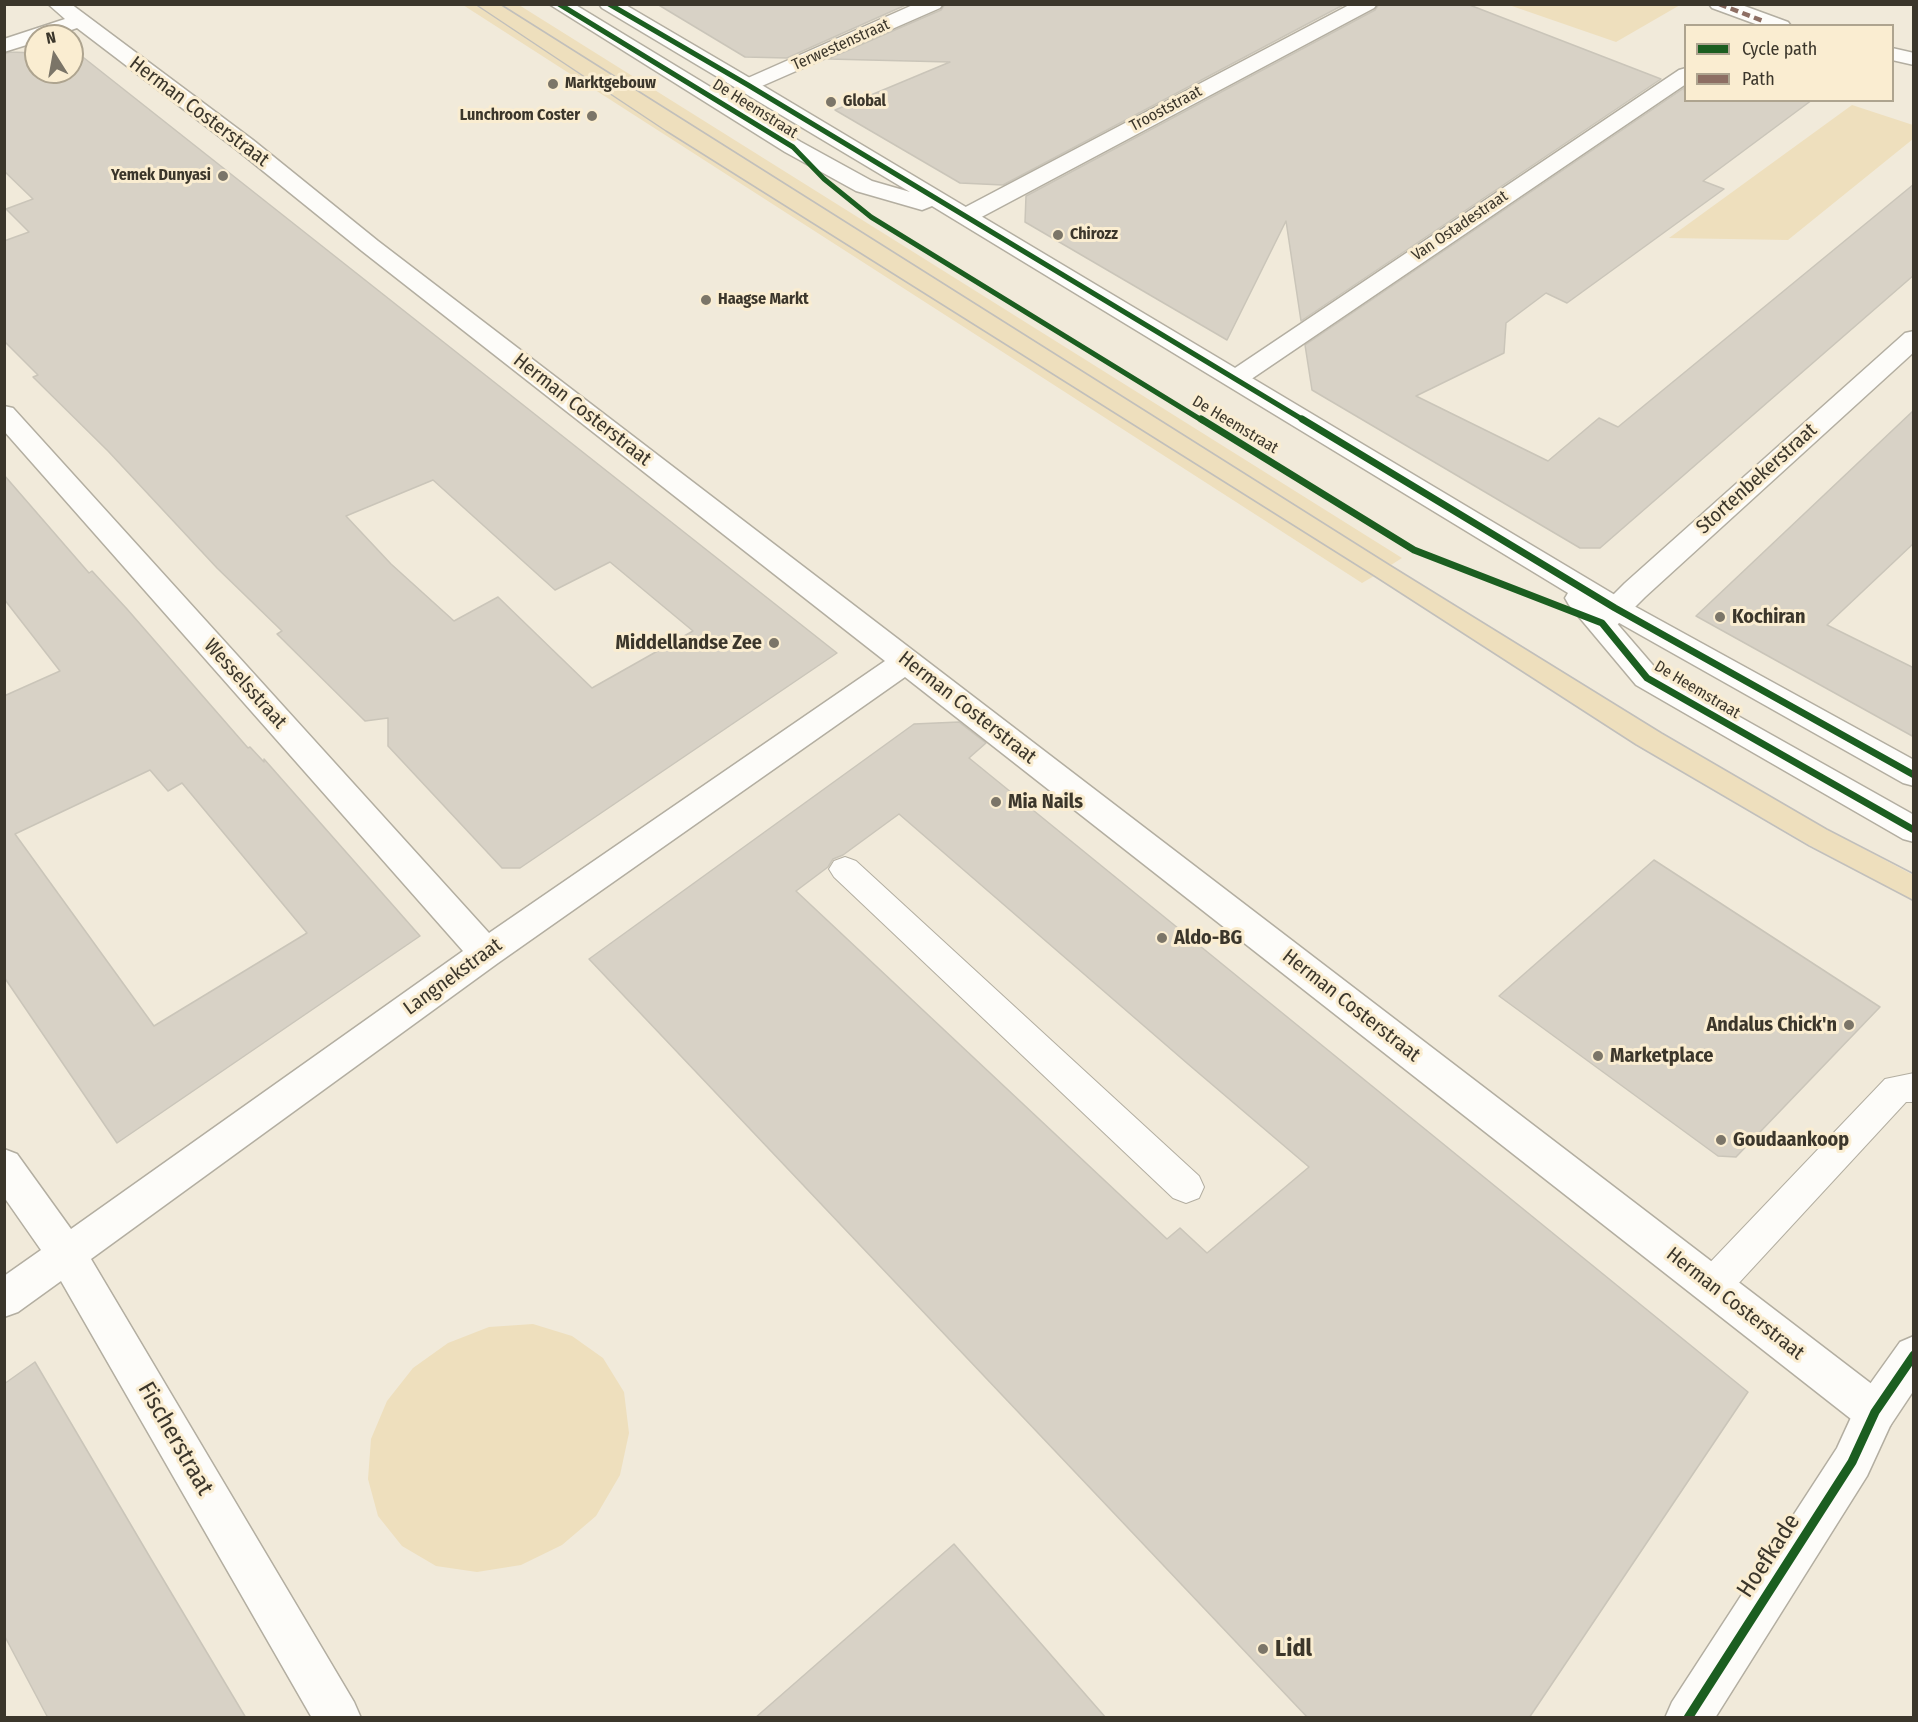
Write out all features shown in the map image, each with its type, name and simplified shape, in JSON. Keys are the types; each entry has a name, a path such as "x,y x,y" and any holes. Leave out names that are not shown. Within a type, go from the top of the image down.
{"street":[{"name":"De Heemstraat","path":"559,4 793,147 864,186 966,216"},
{"name":"De Heemstraat","path":"609,4 748,85 1531,557 1609,615 1914,775"},
{"name":"Terwestenstraat","path":"748,85 933,4"},
{"name":"Trooststraat","path":"966,216 1367,4"},
{"path":"1719,4 1767,24 1788,4"},
{"path":"4,45 69,13"},
{"name":"Herman Costerstraat","path":"69,13 245,145 370,246 1875,1412"},
{"path":"1894,54 1914,59"},
{"name":"Van Ostadestraat","path":"1235,379 1684,75"},
{"name":"Stortenbekerstraat","path":"1609,615 1914,338"},
{"name":"Wesselsstraat","path":"4,414 486,953"},
{"name":"De Heemstraat","path":"1609,615 1647,678 1914,830"},
{"name":"Langnekstraat","path":"4,1299 486,953 906,661"},
{"name":"Fischerstraat","path":"4,1165 67,1255 338,1718"},
{"name":"Hoefkade","path":"1688,1718 1852,1462 1875,1412 1914,1355"}],"lane":[{"path":"845,869 1186,1187"},
{"path":"1712,1286 1897,1089 1914,1087"}],"shaded area":[{"path":"1680,4 1616,42 1509,5"},
{"path":"463,5 519,5 1402,558 1391,565 1430,590 1662,733 1827,829 1913,875 1913,901 1809,845 1636,745 1374,576 1362,583"},
{"path":"1852,105 1913,125 1913,139 1788,240 1669,238"},
{"path":"533,1324 572,1336 603,1358 624,1392 629,1433 620,1475 596,1516 562,1545 521,1565 477,1572 436,1566 402,1546 378,1516 368,1479 371,1439 387,1401 413,1368 448,1343 489,1327"}],"building":[{"path":"657,4 908,4 787,58 745,57"},
{"path":"945,4 1345,4 1003,185 960,183 835,110 950,62 828,59 941,10"},
{"path":"1379,4 1467,4 1661,79 1301,321 1286,221 1227,340 1025,222 1026,196 1375,10"},
{"path":"24,53 24,84 84,84 84,58 837,653 520,868 502,868 388,746 388,718 365,721 277,634 282,631 217,568 108,451 33,377 38,375 4,341 4,241 29,232 6,209 33,199 4,171 4,54","holes":["433,480 555,590 610,562 693,631 592,688 498,597 454,621 391,564 346,516"]},
{"path":"1684,88 1684,102 1809,102 1703,181 1724,189 1567,303 1546,293 1506,323 1504,353 1416,396 1548,461 1599,418 1618,427 1914,184 1914,275 1600,548 1580,548 1312,390 1305,345"},
{"path":"1914,410 1914,543 1827,625 1914,668 1914,737 1696,616"},
{"path":"4,475 89,573 92,571 127,609 248,748 250,747 264,762 264,759 420,936 117,1143 4,977 4,696 60,671 4,599","holes":["150,770 168,791 182,783 307,933 154,1026 15,834"]},
{"path":"959,722 986,743 969,758 1748,1392 1529,1718 1308,1718 589,959 914,724","holes":["899,814 1309,1167 1207,1253 1180,1228 1167,1239 796,891 828,867 833,859 843,855"]},
{"path":"1654,860 1880,1007 1736,1157 1718,1156 1499,996"},
{"path":"35,1362 246,1718 48,1718 4,1635 4,1384"},
{"path":"954,1544 1106,1718 755,1718"}],"tram line":[{"path":"475,4 666,131 1374,576 1636,745 1809,846 1914,901"},
{"path":"500,4 1390,565 1662,733 1827,829 1914,874"}],"marked path":[{"path":"1719,4 1763,21"}],"cycle path":[{"path":"559,4 793,147 824,179 871,217 1414,550 1602,623 1647,678 1914,830"},
{"path":"609,4 748,85 1615,608 1914,775"},
{"path":"1688,1718 1852,1462 1875,1412 1914,1355"}],"place":[{"name":"Marktgebouw","path":"553,84"},
{"name":"Global","path":"831,102"},
{"name":"Lunchroom Coster","path":"592,116"},
{"name":"Yemek Dunyasi","path":"223,176"},
{"name":"Chirozz","path":"1058,235"},
{"name":"Haagse Markt","path":"706,300"},
{"name":"Kochiran","path":"1720,617"},
{"name":"Middellandse Zee","path":"774,643"},
{"name":"Mia Nails","path":"996,802"},
{"name":"Aldo-BG","path":"1162,938"},
{"name":"Andalus Chick'n","path":"1849,1025"},
{"name":"Marketplace","path":"1598,1056"},
{"name":"Goudaankoop","path":"1721,1140"},
{"name":"Lidl","path":"1263,1649"}]}
